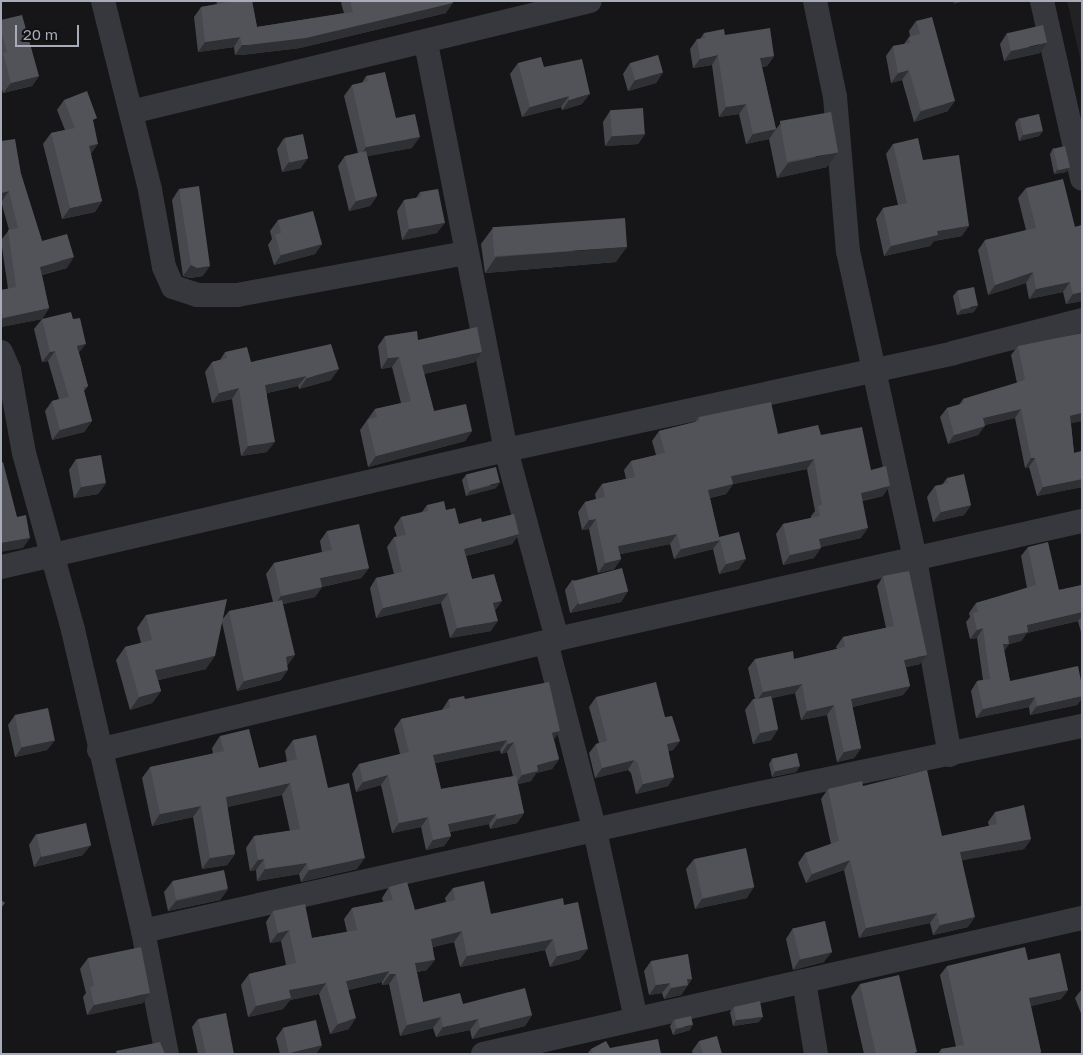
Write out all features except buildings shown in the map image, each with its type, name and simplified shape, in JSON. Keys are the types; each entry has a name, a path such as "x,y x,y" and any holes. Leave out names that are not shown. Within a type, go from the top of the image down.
{"street":[{"path":"103,1 131,112 164,267 169,282 178,290 197,296 258,292 465,253"},
{"path":"131,112 426,44 590,1"},
{"path":"815,1 835,97 848,251 915,559 950,754"},
{"path":"1042,1 1082,179"},
{"path":"426,44 465,253 506,450 595,831 636,1019"},
{"path":"1,567 53,557 506,450 873,371 1082,320"},
{"path":"1,352 6,359 24,452 73,630 99,750 143,931 167,1054"},
{"path":"99,750 551,641 1082,521"},
{"path":"143,931 1082,726"},
{"path":"483,1054 1082,918"},
{"path":"804,981 816,1054"}],"shaded area":[{"path":"1067,1 1082,1 1082,66"}]}
